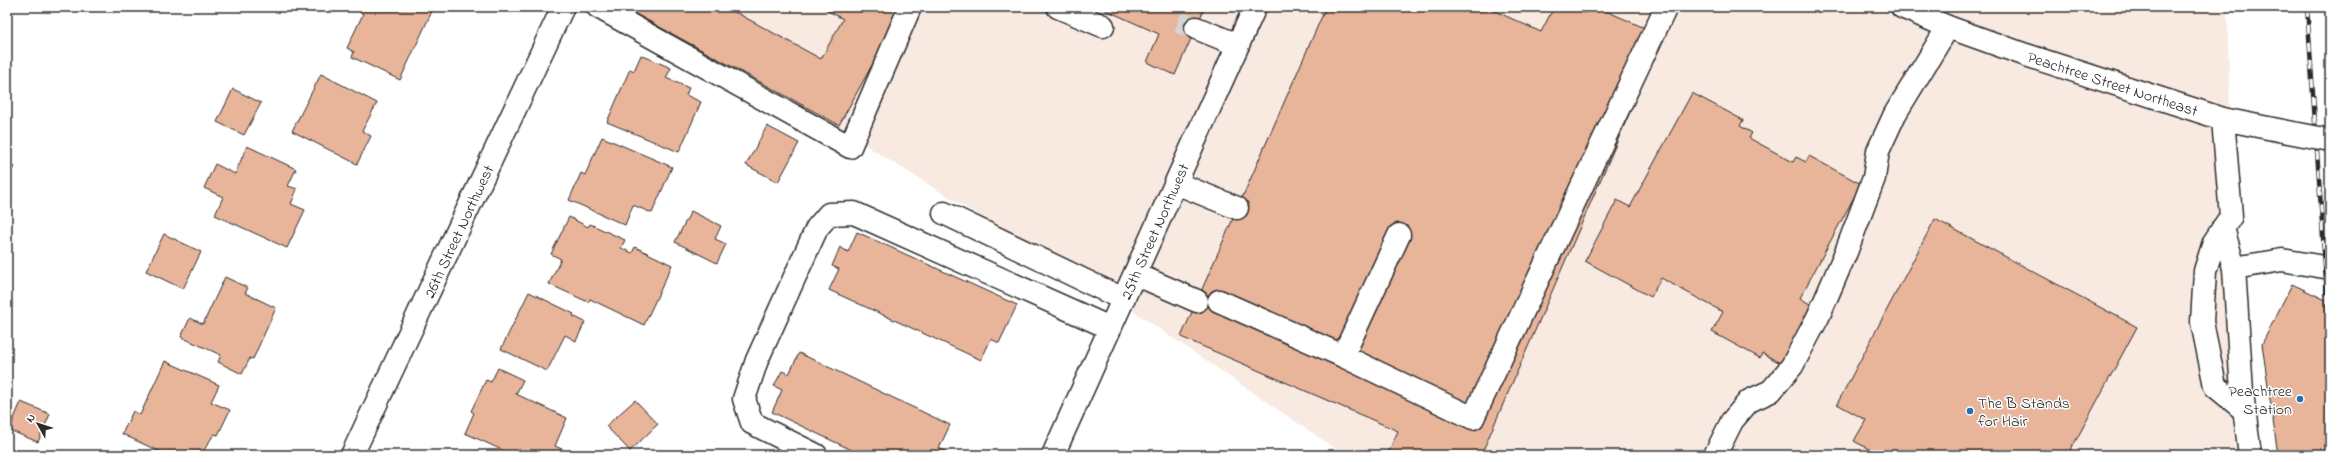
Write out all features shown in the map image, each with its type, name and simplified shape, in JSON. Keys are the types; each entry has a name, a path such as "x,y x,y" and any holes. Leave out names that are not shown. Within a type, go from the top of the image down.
{"main road":[{"name":"26th Street Northwest","path":"352,455 563,7"},
{"path":"598,7 850,147 910,7"},
{"path":"1058,7 1103,26"},
{"name":"25th Street Northwest","path":"1053,455 1255,7"},
{"path":"1219,301 1343,356 1473,418 1666,7"},
{"name":"Peachtree Street Northeast","path":"1902,7 1948,27 2223,119 2330,140"},
{"path":"1715,455 1732,422 1749,401 1771,391 1792,366 1818,316 1846,252 1874,178 1878,151 1895,114 1948,27"},
{"path":"1196,28 1238,45"},
{"path":"2223,119 2231,216 2214,242 2205,271 2202,322 2215,386 2244,410"},
{"path":"1176,183 1237,208"},
{"path":"816,455 752,423 744,399 757,360 817,228 830,214 854,213 1110,328"},
{"path":"944,213 1123,299"},
{"path":"2223,228 2234,268 2244,410 2250,455"},
{"path":"1343,356 1399,235"},
{"path":"2234,268 2282,260 2330,268"},
{"path":"1135,274 1197,301"}],"shaded area":[{"path":"641,7 2227,7 2240,455 1345,455 1124,305"}],"building":[{"path":"358,7 428,7 433,9 400,80 352,57 354,52 347,48 363,14 356,10"},
{"path":"638,7 726,7 821,59 843,19 821,7 904,7 839,125 634,13"},
{"path":"1099,7 1205,7 1175,75 1147,62 1159,34"},
{"path":"1326,7 1486,7 1541,32 1554,7 1568,7 1585,13 1588,7 1597,7 1663,36 1481,455 1387,455 1398,431 1181,337"},
{"path":"641,55 671,68 666,78 689,88 686,95 701,102 679,152 607,122 630,69 634,71"},
{"path":"321,74 377,103 362,131 371,136 357,164 292,131"},
{"path":"233,89 261,103 244,135 217,122"},
{"path":"1692,93 1743,120 1740,126 1752,133 1749,138 1793,162 1796,157 1806,162 1809,156 1861,184 1800,298 1813,306 1782,364 1762,353 1760,358 1712,332 1723,312 1661,278 1651,297 1585,261 1617,200 1630,207"},
{"path":"767,126 799,143 778,182 746,165"},
{"path":"602,137 672,167 652,213 633,205 625,225 569,200 581,173 585,175"},
{"path":"247,146 296,169 288,186 297,189 291,204 305,210 287,248 215,215 223,197 204,188 215,164 235,174"},
{"path":"7,163 14,167 7,177"},
{"path":"691,211 721,226 715,239 726,244 717,263 675,242"},
{"path":"569,217 588,227 590,224 625,240 621,248 632,253 635,247 672,265 644,325 590,299 588,302 549,284 561,259 551,254"},
{"path":"1935,219 2137,327 2068,455 1880,455 1854,441 1866,420 1837,404"},
{"path":"857,232 1017,305 999,343 991,339 981,360 829,290 839,269 832,266 840,247 848,252"},
{"path":"164,234 201,252 183,289 146,271"},
{"path":"225,277 248,288 245,293 276,308 253,359 250,358 242,374 218,362 221,355 181,337 190,318 203,324"},
{"name":"Peachtree Station","path":"2292,284 2330,302 2330,455 2278,455 2262,344"},
{"path":"529,292 574,314 573,316 585,322 576,341 565,335 547,371 501,349"},
{"path":"799,353 950,425 939,448 948,453 947,455 862,455 772,412 782,390 774,386 782,371 789,374"},
{"path":"165,361 219,385 211,402 230,410 218,435 214,434 201,455 167,455 122,434 133,411 140,415"},
{"path":"498,368 523,380 516,394 567,418 555,446 564,450 562,455 513,455 465,433 474,413 471,411 486,380 491,382"},
{"path":"635,400 658,424 630,451 606,426"},
{"path":"21,402 50,414 38,442 9,430"}],"tunnel":[{"path":"1178,22 1196,28"}],"railway":[{"path":"2307,7 2330,338"}],"place":[{"name":"Peachtree Station","path":"2300,399"},
{"name":"The B Stands for Hair","path":"1970,411"}]}
